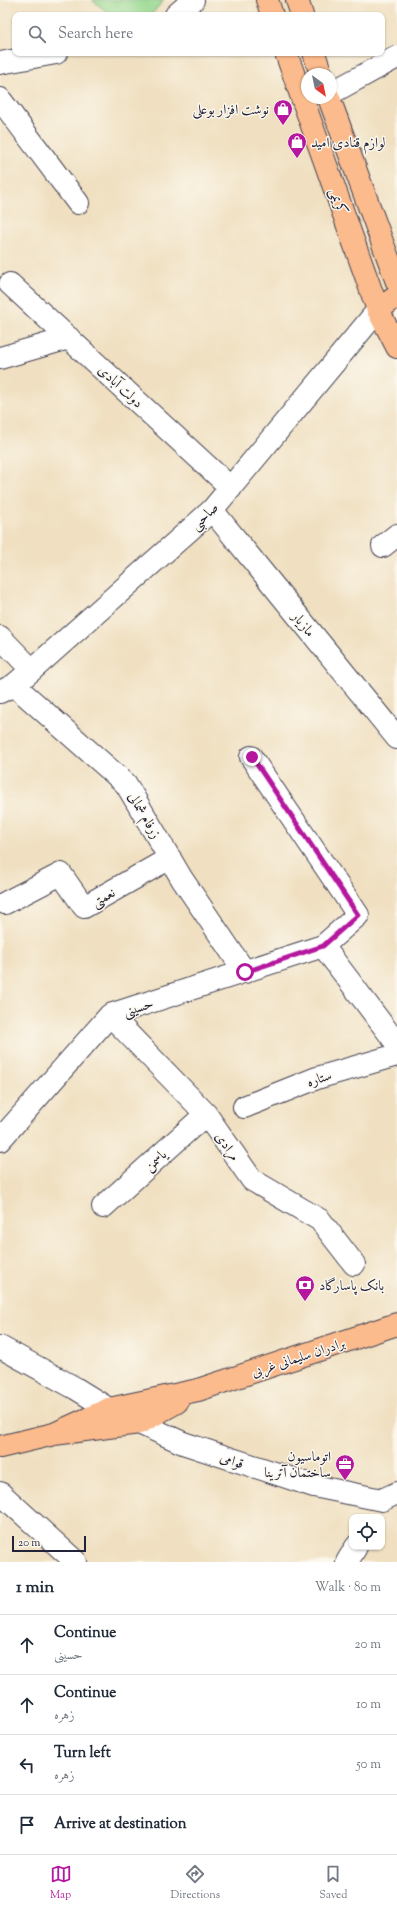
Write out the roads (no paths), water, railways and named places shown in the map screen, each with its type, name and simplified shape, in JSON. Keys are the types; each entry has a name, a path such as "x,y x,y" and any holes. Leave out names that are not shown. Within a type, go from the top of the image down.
{"main road":[{"path":"267,0 271,12"},
{"path":"297,0 301,12"},
{"name":"کریمی","path":"287,56 378,310 397,347"},
{"path":"315,56 319,68"},
{"name":"کریمی","path":"331,104 397,282"},
{"path":"378,310 397,296"},
{"name":"برادران سلیمانی غربی","path":"54,1434 109,1409 198,1390 397,1324"},
{"name":"برادران سلیمانی غربی","path":"0,1447 54,1434 139,1422 198,1390"}],"street":[{"path":"179,12 193,0"},
{"path":"0,63 39,56"},
{"path":"337,90 397,58"},
{"path":"0,98 78,203"},
{"name":"دولت آبادی","path":"10,284 231,488"},
{"name":"صاحبی","path":"7,689 32,670 212,510 378,310"},
{"path":"0,358 69,338"},
{"name":"مازیار","path":"212,510 397,738"},
{"path":"0,637 32,670"},
{"name":"زرفام شمالی","path":"7,689 126,784 170,858 245,972"},
{"path":"252,757 358,915 323,946 397,1044"},
{"name":"نعمتی","path":"5,903 61,874 84,907 170,858"},
{"name":"حسینی","path":"0,1140 110,1015 323,946"},
{"name":"مرادی","path":"110,1015 206,1114 252,1180 320,1220 354,1264"},
{"name":"ستاره","path":"244,1107 317,1078 397,1055"},
{"name":"یاسمن","path":"103,1207 206,1114"},
{"path":"0,1347 75,1388 109,1409"},
{"name":"قوامی","path":"139,1422 183,1443 246,1465 314,1486 384,1503"},
{"path":"0,1493 76,1562"},
{"path":"347,1562 354,1550"}],"place":[{"name":"نوشت افزار بوعلی","path":"283,126"},
{"name":"لوازم قنادی امید","path":"297,159"},
{"name":"بانک پاسارگاد","path":"305,1302"},
{"name":"اتوماسیون ساختمان آترینا","path":"345,1481"}]}
